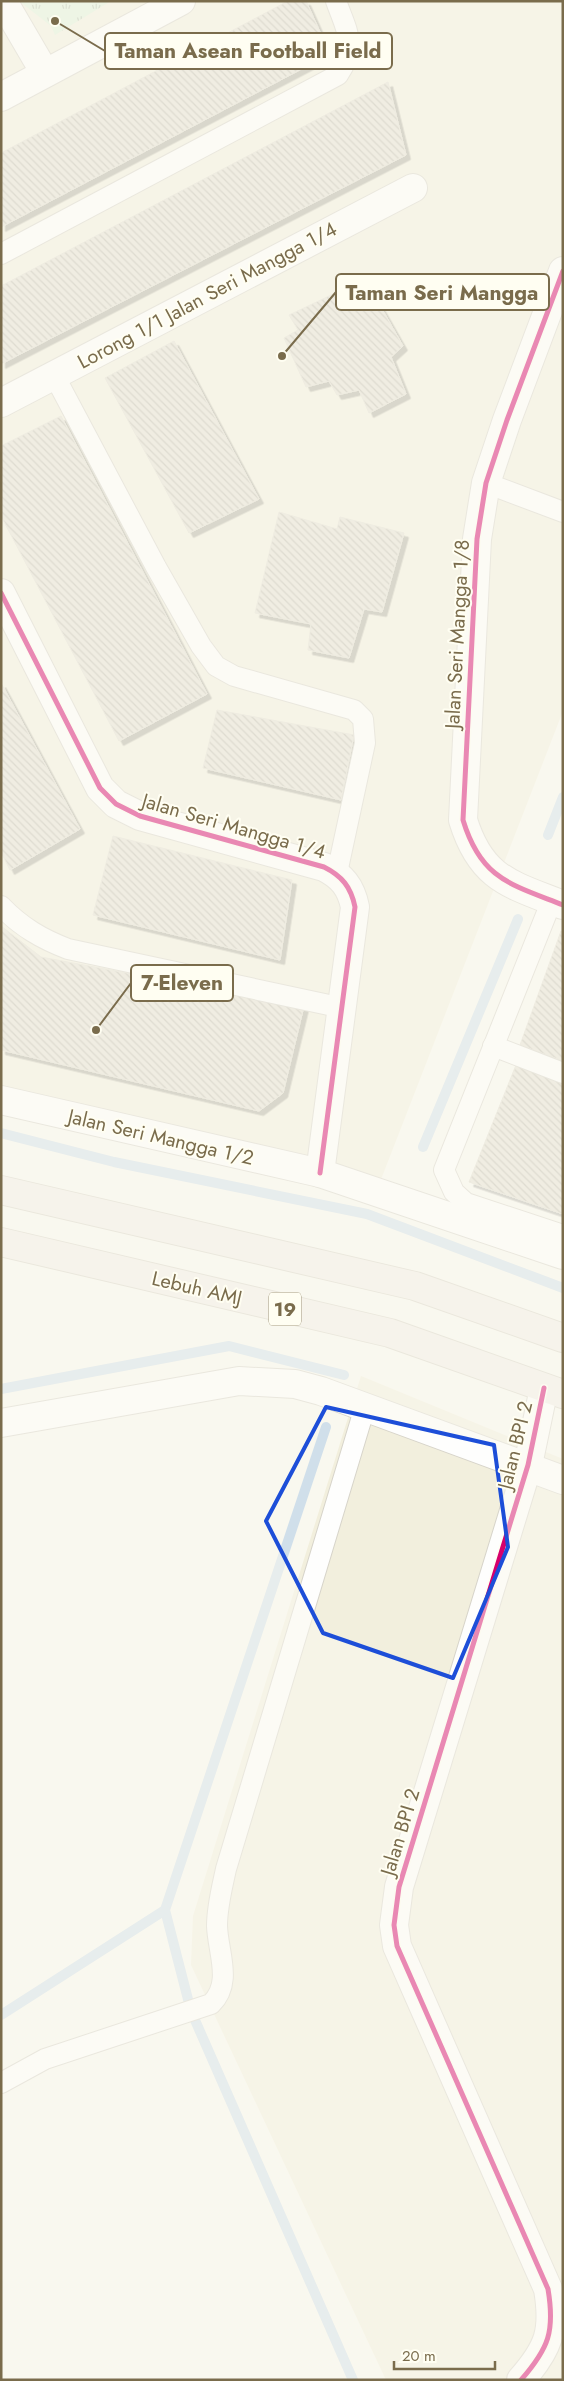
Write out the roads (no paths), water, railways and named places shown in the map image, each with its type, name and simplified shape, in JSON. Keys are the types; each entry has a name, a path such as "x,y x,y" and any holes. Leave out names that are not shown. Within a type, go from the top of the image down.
{"highway":[{"path":"1,1190 415,1286 563,1338"},
{"name":"Lebuh AMJ","path":"1,1242 390,1333 554,1391"}],"street":[{"path":"3,1 45,73"},
{"path":"1,97 181,1"},
{"name":"Lorong 1/1 Jalan Seri Mangga 1/4","path":"1,403 413,188"},
{"name":"Jalan Seri Mangga 1/8","path":"557,902 496,876 480,859 469,840 463,820 477,539 486,483 506,420 563,271"},
{"name":"Jalan Seri Mangga 1/4","path":"1,593 100,788 116,804 140,816 324,867 336,873 347,884 356,907 320,1173"},
{"name":"Jalan Seri Mangga 1/2","path":"1,1100 320,1173 563,1255"},
{"path":"1,1423 239,1381 295,1384 528,1465 563,1480"},
{"name":"Jalan BPI 2","path":"522,2380 539,2360 549,2336 552,2315 548,2289 397,1946 394,1925 399,1887 528,1465 554,1391"}],"lane":[{"path":"1,254 338,75 348,60 350,40 336,1"},
{"path":"54,375 156,567 201,646 216,666 234,676 354,710 363,719 365,743 336,873"},
{"path":"486,483 563,512"},
{"path":"557,902 493,1046 444,1170 454,1192 466,1204 563,1235"},
{"path":"1,906 14,919 41,938 68,949 343,1008"},
{"path":"493,1046 563,1073"},
{"path":"1,2082 45,2059 211,2004 222,1990 223,1978 217,1927 218,1903 226,1869 365,1407"}],"waterway":[{"path":"548,835 563,797"},
{"path":"423,1147 518,919"},
{"path":"1,1133 114,1162 367,1214 563,1288"},
{"path":"1,1389 229,1346 344,1375"},
{"path":"326,1427 165,1910 191,2011 353,2380"},
{"path":"1,2015 165,1910"}],"place":[{"name":"Taman Asean Football Field","path":"55,21"},
{"name":"Taman Seri Mangga","path":"282,356"},
{"name":"7-Eleven","path":"96,1030"}]}
